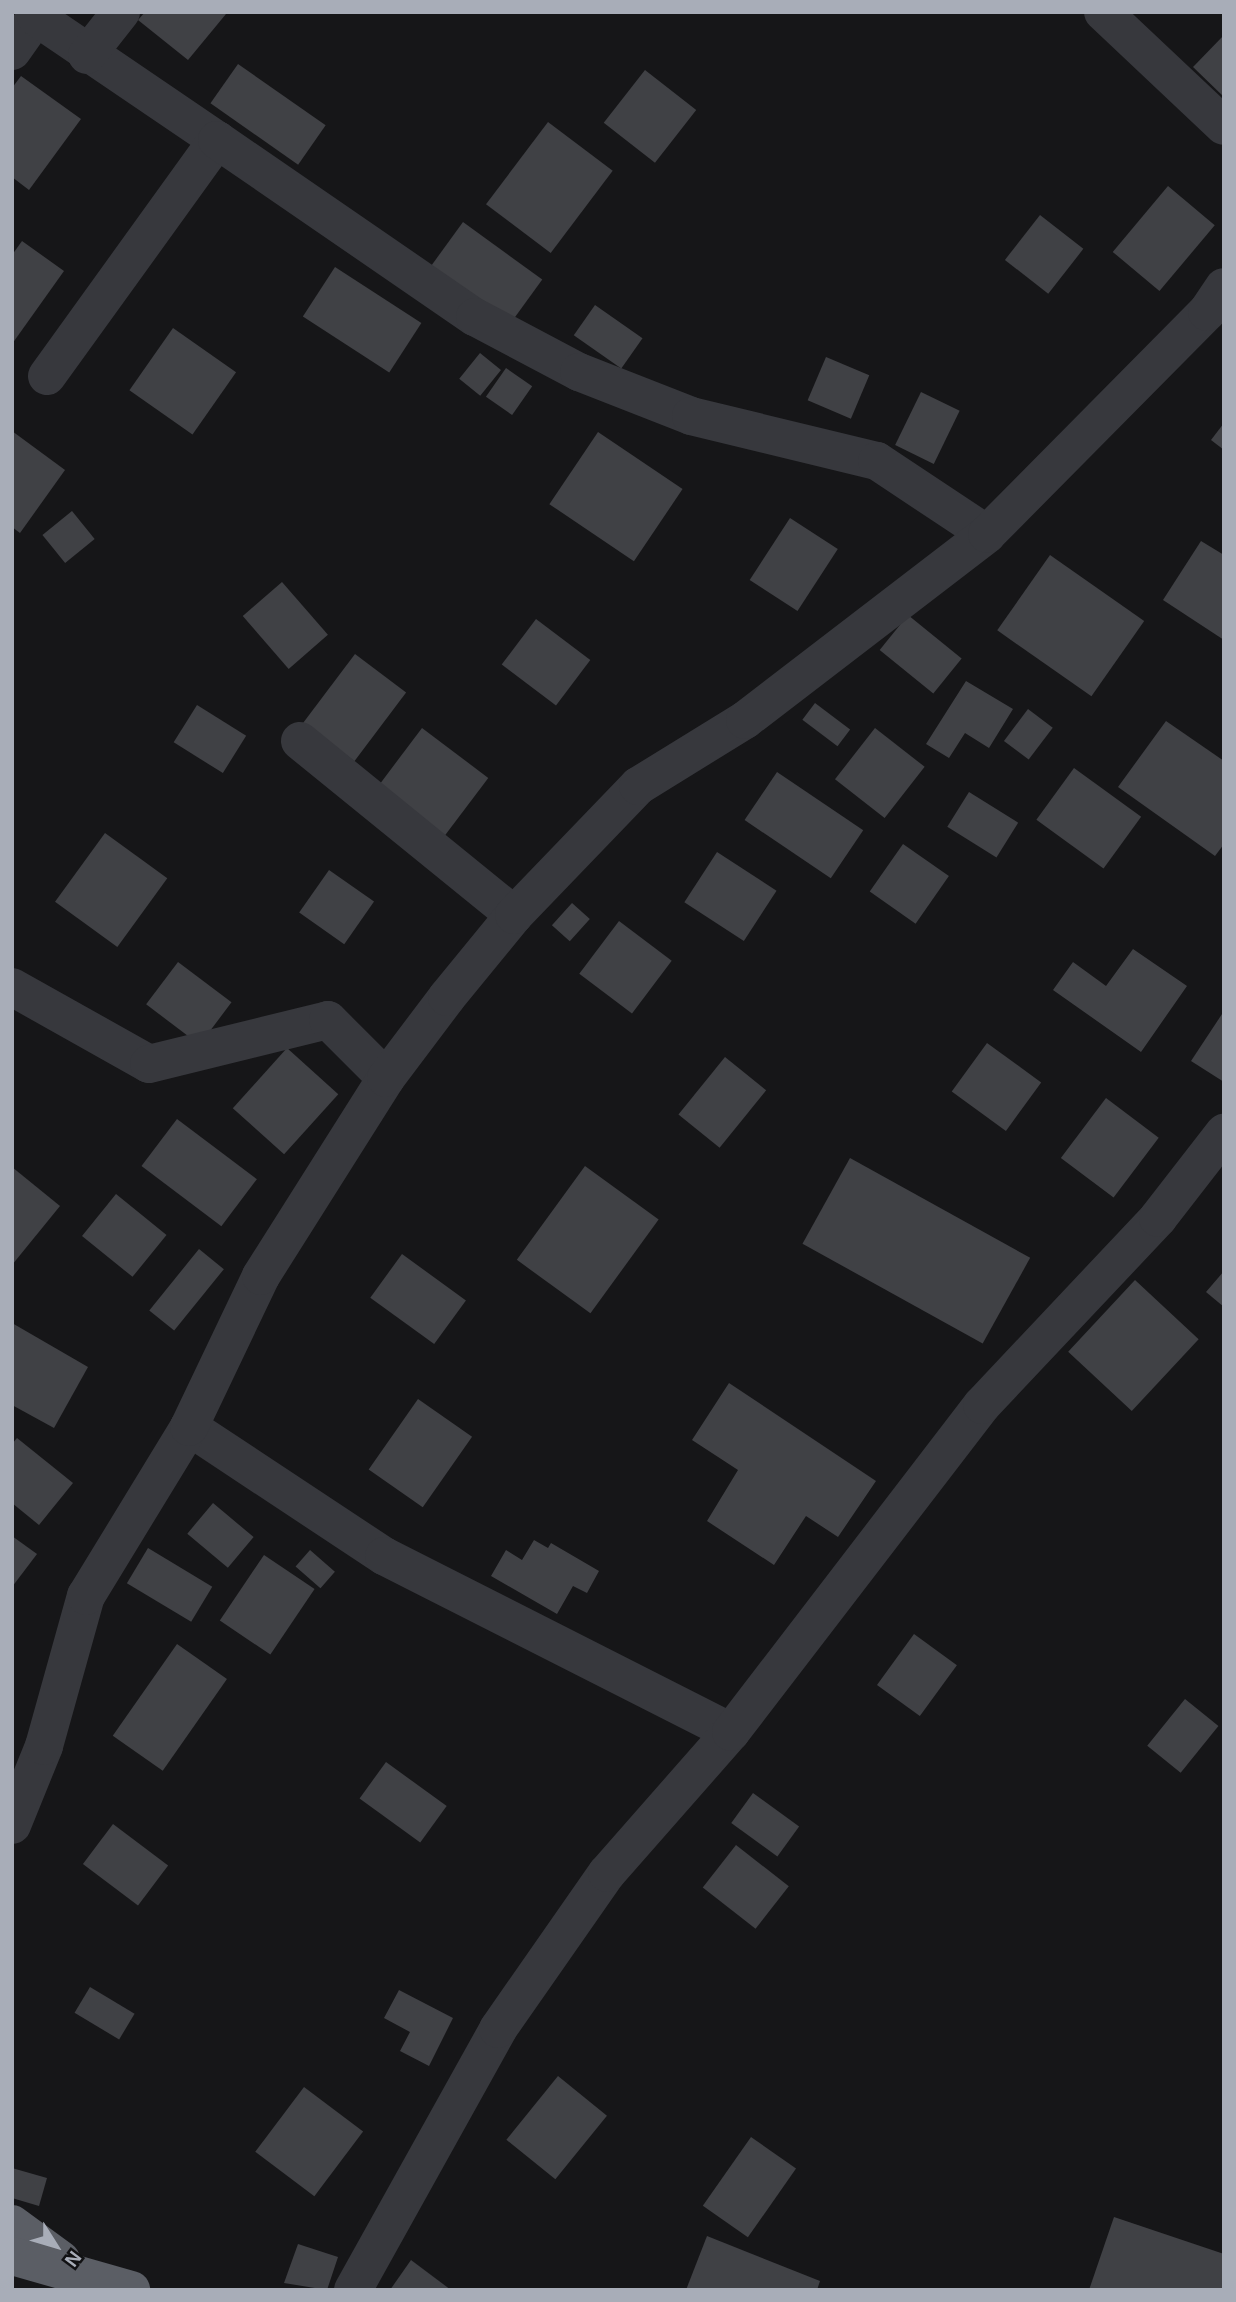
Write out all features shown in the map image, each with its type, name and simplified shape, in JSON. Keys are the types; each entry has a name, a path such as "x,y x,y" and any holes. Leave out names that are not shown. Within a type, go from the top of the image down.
{"highway":[{"path":"12,2224 78,2272"},
{"path":"12,2256 78,2272 131,2290"}],"street":[{"path":"87,55 121,12"},
{"path":"1103,12 1224,126"},
{"path":"12,51 33,14 87,55 217,140 475,317 579,372 691,416 877,461 987,534"},
{"path":"47,376 217,140"},
{"path":"12,1825 44,1746 86,1597 190,1427 261,1276 386,1078 514,915 638,786 746,720 987,534 1207,312 1224,287"},
{"path":"300,741 514,915"},
{"path":"12,987 149,1064 328,1020 386,1078"},
{"path":"352,2290 498,2029 607,1873 731,1732 982,1405 1158,1218 1224,1133"},
{"path":"190,1427 384,1556 731,1732"}],"building":[{"path":"145,12 226,14 188,60 138,20"},
{"path":"1224,35 1224,97 1193,67"},
{"path":"238,64 326,125 298,165 210,103"},
{"path":"645,70 696,110 655,163 604,123"},
{"path":"21,76 81,119 29,190 12,177 12,88"},
{"path":"548,122 613,171 551,253 486,204"},
{"path":"1168,186 1215,225 1159,291 1113,252"},
{"path":"1040,215 1083,249 1048,294 1005,260"},
{"path":"463,222 542,280 511,323 431,266"},
{"path":"22,241 64,271 12,344 12,255"},
{"path":"335,267 421,323 389,373 303,316"},
{"path":"595,305 643,338 621,369 574,335"},
{"path":"173,328 236,372 192,434 129,390"},
{"path":"480,353 501,370 480,396 459,379"},
{"path":"826,357 869,375 851,419 808,400"},
{"path":"506,368 532,386 512,415 486,397"},
{"path":"921,392 960,411 934,464 895,445"},
{"path":"1224,423 1224,450 1211,440"},
{"path":"12,431 65,470 20,533 12,527"},
{"path":"598,432 683,489 634,561 549,504"},
{"path":"72,511 95,539 65,563 42,535"},
{"path":"790,518 838,549 798,611 750,580"},
{"path":"1201,541 1224,555 1224,640 1163,600"},
{"path":"1050,555 1144,621 1091,696 997,630"},
{"path":"282,582 328,635 289,669 243,616"},
{"path":"908,615 962,658 933,693 880,650"},
{"path":"536,619 590,660 556,705 502,665"},
{"path":"355,654 406,693 354,761 303,723"},
{"path":"966,681 1013,709 989,748 965,733 949,758 926,744"},
{"path":"815,703 850,729 838,746 802,720"},
{"path":"197,705 246,736 223,773 174,742"},
{"path":"1028,709 1053,728 1029,760 1004,741"},
{"path":"1166,721 1224,761 1224,844 1215,856 1118,787"},
{"path":"422,728 488,778 443,838 377,788"},
{"path":"875,728 925,767 885,818 835,779"},
{"path":"1074,768 1141,817 1104,869 1036,820"},
{"path":"777,772 863,830 831,878 745,820"},
{"path":"969,792 1018,823 996,858 947,827"},
{"path":"105,833 167,878 117,947 55,902"},
{"path":"903,844 949,876 916,924 870,892"},
{"path":"717,852 777,891 744,941 684,902"},
{"path":"329,870 374,902 344,944 299,913"},
{"path":"572,903 590,919 570,941 552,925"},
{"path":"619,921 672,961 632,1013 579,974"},
{"path":"1133,949 1187,986 1141,1052 1053,990 1073,962 1106,986"},
{"path":"178,962 232,1002 200,1045 146,1004"},
{"path":"1224,1011 1224,1082 1191,1061"},
{"path":"987,1043 1041,1082 1006,1131 952,1092"},
{"path":"287,1048 338,1094 284,1154 233,1108"},
{"path":"725,1057 766,1090 720,1148 678,1115"},
{"path":"1106,1098 1159,1138 1114,1198 1061,1158"},
{"path":"177,1119 257,1179 221,1226 141,1166"},
{"path":"850,1158 1030,1258 983,1344 802,1244"},
{"path":"585,1166 659,1219 590,1313 517,1260"},
{"path":"12,1167 60,1206 12,1265"},
{"path":"116,1194 167,1235 133,1277 82,1236"},
{"path":"199,1249 224,1269 174,1331 149,1310"},
{"path":"402,1254 466,1300 434,1344 370,1298"},
{"path":"1224,1271 1224,1307 1206,1292"},
{"path":"1135,1280 1199,1339 1132,1411 1068,1352"},
{"path":"12,1323 88,1367 54,1428 12,1405"},
{"path":"729,1383 876,1481 838,1537 806,1516 774,1565 707,1521 738,1470 692,1440"},
{"path":"418,1399 472,1437 423,1507 369,1469"},
{"path":"17,1438 73,1483 39,1525 12,1503 12,1444"},
{"path":"213,1503 254,1537 228,1568 187,1534"},
{"path":"12,1536 37,1554 12,1587"},
{"path":"534,1540 548,1548 551,1543 599,1571 587,1593 573,1586 557,1614 491,1576 506,1550 522,1560"},
{"path":"148,1548 212,1587 191,1622 127,1583"},
{"path":"310,1550 335,1572 320,1588 296,1567"},
{"path":"264,1555 315,1589 270,1655 220,1620"},
{"path":"914,1634 957,1665 920,1716 877,1685"},
{"path":"177,1644 227,1679 163,1771 113,1736"},
{"path":"1185,1699 1218,1726 1181,1773 1147,1746"},
{"path":"386,1762 447,1806 420,1842 360,1798"},
{"path":"753,1793 799,1827 777,1856 731,1823"},
{"path":"113,1824 168,1866 138,1905 83,1864"},
{"path":"736,1845 789,1886 756,1929 703,1888"},
{"path":"90,1987 135,2014 119,2039 75,2013"},
{"path":"399,1990 453,2018 429,2066 400,2051 410,2032 384,2018"},
{"path":"558,2076 607,2116 555,2179 506,2140"},
{"path":"304,2087 363,2132 314,2196 255,2152"},
{"path":"751,2137 796,2169 748,2237 703,2206"},
{"path":"12,2168 47,2178 39,2206 12,2198"},
{"path":"1114,2217 1224,2254 1222,2290 1089,2290"},
{"path":"707,2236 820,2281 817,2290 686,2290"},
{"path":"298,2244 338,2257 327,2290 284,2283"},
{"path":"411,2260 451,2290 390,2290"}]}
